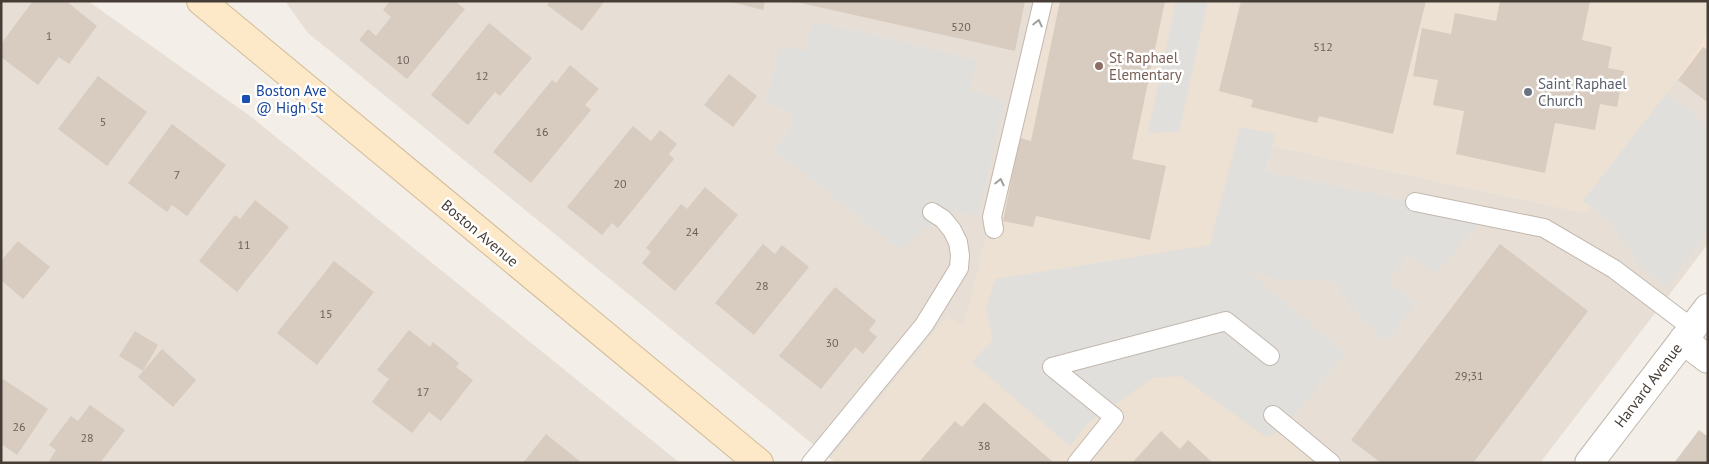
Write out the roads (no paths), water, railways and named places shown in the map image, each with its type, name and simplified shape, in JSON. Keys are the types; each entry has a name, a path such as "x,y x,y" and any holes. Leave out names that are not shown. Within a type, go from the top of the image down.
{"main road":[{"name":"Boston Avenue","path":"201,1 759,463"}],"street":[{"path":"1694,325 1708,359"},
{"name":"Harvard Avenue","path":"1589,463 1694,325"}],"lane":[{"path":"994,229 992,217 1043,1"},
{"path":"1415,202 1544,228 1614,269 1694,325"},
{"path":"811,463 924,324 959,268 958,242 952,230 932,212"},
{"path":"1077,463 1114,417 1052,367 1226,321 1270,356"},
{"path":"1273,415 1331,463"}],"place":[{"name":"St Raphael Elementary","path":"1099,66"},
{"name":"Saint Raphael Church","path":"1528,92"},
{"name":"Boston Ave @ High St","path":"246,99"}]}
